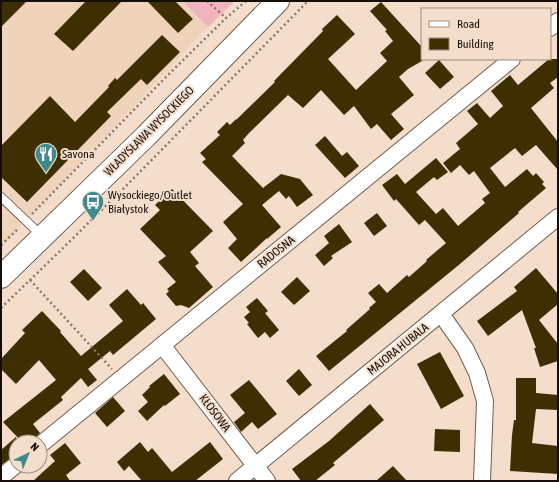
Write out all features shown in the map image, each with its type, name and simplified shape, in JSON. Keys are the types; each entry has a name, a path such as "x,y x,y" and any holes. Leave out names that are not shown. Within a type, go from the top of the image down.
{"street":[{"name":"WŁADYSŁAWA WYSOCKIEGO","path":"1,277 146,136 278,1"},
{"name":"RADOSNA","path":"48,438 511,60"},
{"name":"MAJORA HUBALA","path":"237,481 558,217"},
{"path":"441,314 465,348 477,372 485,401 482,481"},
{"name":"KŁOSOWA","path":"162,345 267,481"}],"lane":[{"path":"1,197 42,236"}],"path":[{"path":"207,1 226,18"},
{"path":"1,245 166,76 226,18 246,1"},
{"path":"1,308 128,184 308,1"},
{"path":"30,280 121,379"}],"shaded area":[{"path":"1,1 182,1 208,27 1,248"},
{"path":"182,1 235,1 208,27"}],"building":[{"path":"1,1 27,1 1,27"},
{"path":"86,1 122,1 73,51 54,34"},
{"path":"147,1 175,1 193,19 178,33"},
{"path":"381,2 421,46 422,61 408,69 399,77 414,95 391,114 404,129 391,140 377,124 371,129 354,106 344,115 321,90 303,108 288,95 249,133 243,140 245,143 232,156 263,188 281,174 300,179 313,195 297,207 289,196 286,199 279,191 262,205 281,227 241,262 228,248 237,239 223,222 243,204 202,162 206,159 200,153 220,135 217,132 227,122 230,125 236,120 275,82 274,81 323,31 322,29 337,15 355,34 328,59 356,90 387,61 380,53 393,41 385,31 387,30 370,11"},
{"path":"162,35 180,52 147,85 141,79 107,112 111,116 27,202 1,177 1,146 50,96 75,122 109,87 108,86 115,78 117,80"},
{"path":"558,59 558,77 550,83 554,88 531,108 558,142 558,170 536,145 522,156 515,148 490,168 505,187 527,169 533,176 536,173 544,182 542,184 546,188 460,264 329,371 316,356 347,331 346,330 376,302 368,293 379,284 387,293 407,275 409,277 446,243 425,220 419,225 396,199 394,201 382,185 397,174 405,184 436,158 448,172 437,180 434,177 416,192 436,214 443,208 458,226 485,203 482,199 490,193 474,171 469,175 460,165 451,173 443,163 460,149 456,143 478,124 467,111 477,103 490,118 503,106 491,91 510,75 518,85 548,60"},
{"path":"439,60 454,77 440,89 425,73"},
{"path":"325,136 342,156 347,152 359,166 345,178 315,145"},
{"path":"172,189 213,231 190,252 199,263 195,266 213,287 189,308 181,305 176,306 166,294 169,291 167,289 176,282 158,262 166,256 140,229 160,210 155,205"},
{"path":"377,213 387,226 374,236 364,223"},
{"path":"339,224 352,242 331,256 333,258 324,266 315,255 329,243 324,236"},
{"path":"536,268 558,294 558,304 539,320 558,344 558,361 540,367 534,348 536,348 522,310 488,336 477,321 517,291 514,287"},
{"path":"84,269 102,288 88,301 70,282"},
{"path":"297,277 310,291 294,305 281,292"},
{"path":"127,289 141,305 143,303 156,319 113,355 110,351 88,369 97,380 88,387 81,378 61,397 63,400 33,424 40,433 39,434 14,434 3,422 56,380 39,360 16,384 1,369 1,359 25,333 22,330 42,311 61,331 60,332 81,356 123,321 109,305"},
{"path":"257,298 268,311 265,313 279,330 270,338 265,332 258,338 247,324 249,323 244,317 250,312 246,307"},
{"path":"440,352 464,396 441,409 417,364"},
{"path":"299,369 312,385 299,396 286,381"},
{"path":"164,374 180,394 165,406 164,405 147,421 138,411 148,402 142,395 150,387 149,386"},
{"path":"516,378 536,378 536,393 558,395 558,410 536,409 532,443 558,446 558,474 510,471 512,435 514,420 516,420"},
{"path":"249,380 277,414 258,429 252,422 241,432 234,422 245,413 230,395"},
{"path":"113,397 125,411 107,427 95,413"},
{"path":"370,404 384,420 333,463 335,465 315,481 301,481 292,469 329,441"},
{"path":"435,429 460,430 460,452 434,451"},
{"path":"140,442 148,452 152,448 172,472 210,442 223,459 195,481 142,481 129,466 124,471 117,462"},
{"path":"65,443 81,463 66,475 70,481 33,481 41,474 48,474 48,467 55,461 50,455"},
{"path":"8,444 8,460 1,465 1,450"},
{"path":"393,466 407,481 376,481"}],"place":[{"name":"Savona","path":"46,174"},
{"name":"Wysockiego/Outlet Białystok","path":"93,222"}]}
